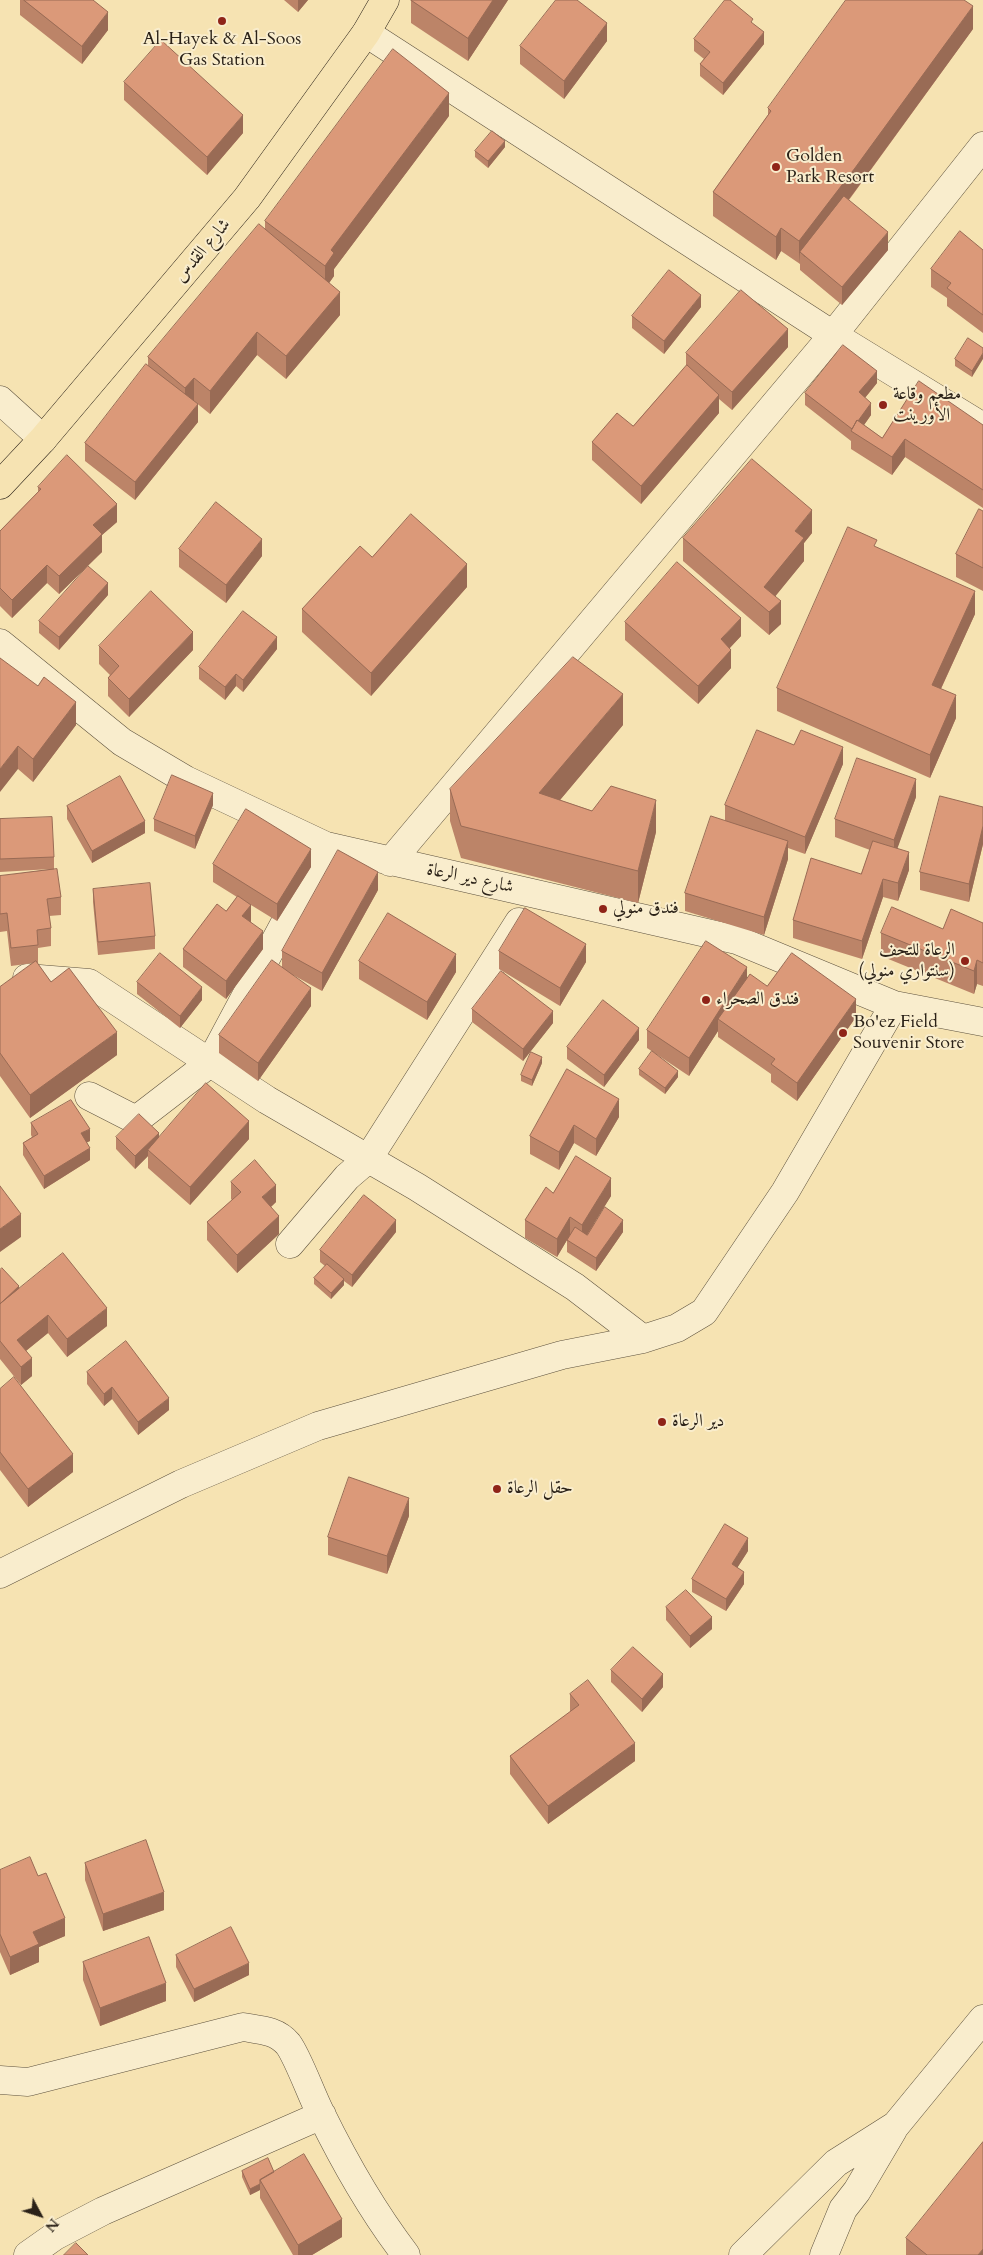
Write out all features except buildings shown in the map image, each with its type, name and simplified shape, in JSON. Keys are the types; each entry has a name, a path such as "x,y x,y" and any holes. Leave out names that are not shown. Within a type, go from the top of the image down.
{"main road":[{"name":"شارع القدس","path":"0,486 43,439 247,198 366,32 385,0"}],"street":[{"path":"366,32 833,335 983,427"},
{"path":"390,862 833,335 983,146"},
{"path":"0,400 43,439"},
{"name":"شارع دير الرعاة","path":"0,642 122,742 186,780 326,846 736,940 894,1004 983,1022"},
{"path":"89,1096 136,1120 210,1063 326,846"},
{"path":"290,1244 347,1177 368,1159 538,894"},
{"path":"27,978 90,983 267,1100 417,1187 575,1287 643,1339"},
{"path":"2,1568 181,1484 318,1426 553,1357 643,1339 677,1328 704,1312 785,1192 894,1004"},
{"path":"824,2255 843,2209 857,2191 896,2125 983,2018"},
{"path":"0,2080 28,2082 243,2027 271,2031 288,2044 322,2115 387,2230 406,2255"},
{"path":"28,2255 55,2236 103,2211 322,2115"},
{"path":"744,2255 836,2163 896,2125"}],"place":[{"name":"Al-Hayek & Al-Soos Gas Station","path":"222,21"},
{"name":"Golden Park Resort","path":"776,167"},
{"name":"مطعم وقاعة الأورينت","path":"883,405"},
{"name":"فندق منولي","path":"603,909"},
{"name":"الرعاة للتحف (سنتواري منولي)","path":"965,961"},
{"name":"فندق الصحراء","path":"706,1000"},
{"name":"Bo'ez Field Souvenir Store","path":"843,1033"},
{"name":"دير الرعاة","path":"662,1422"},
{"name":"حقل الرعاة","path":"497,1489"}]}
